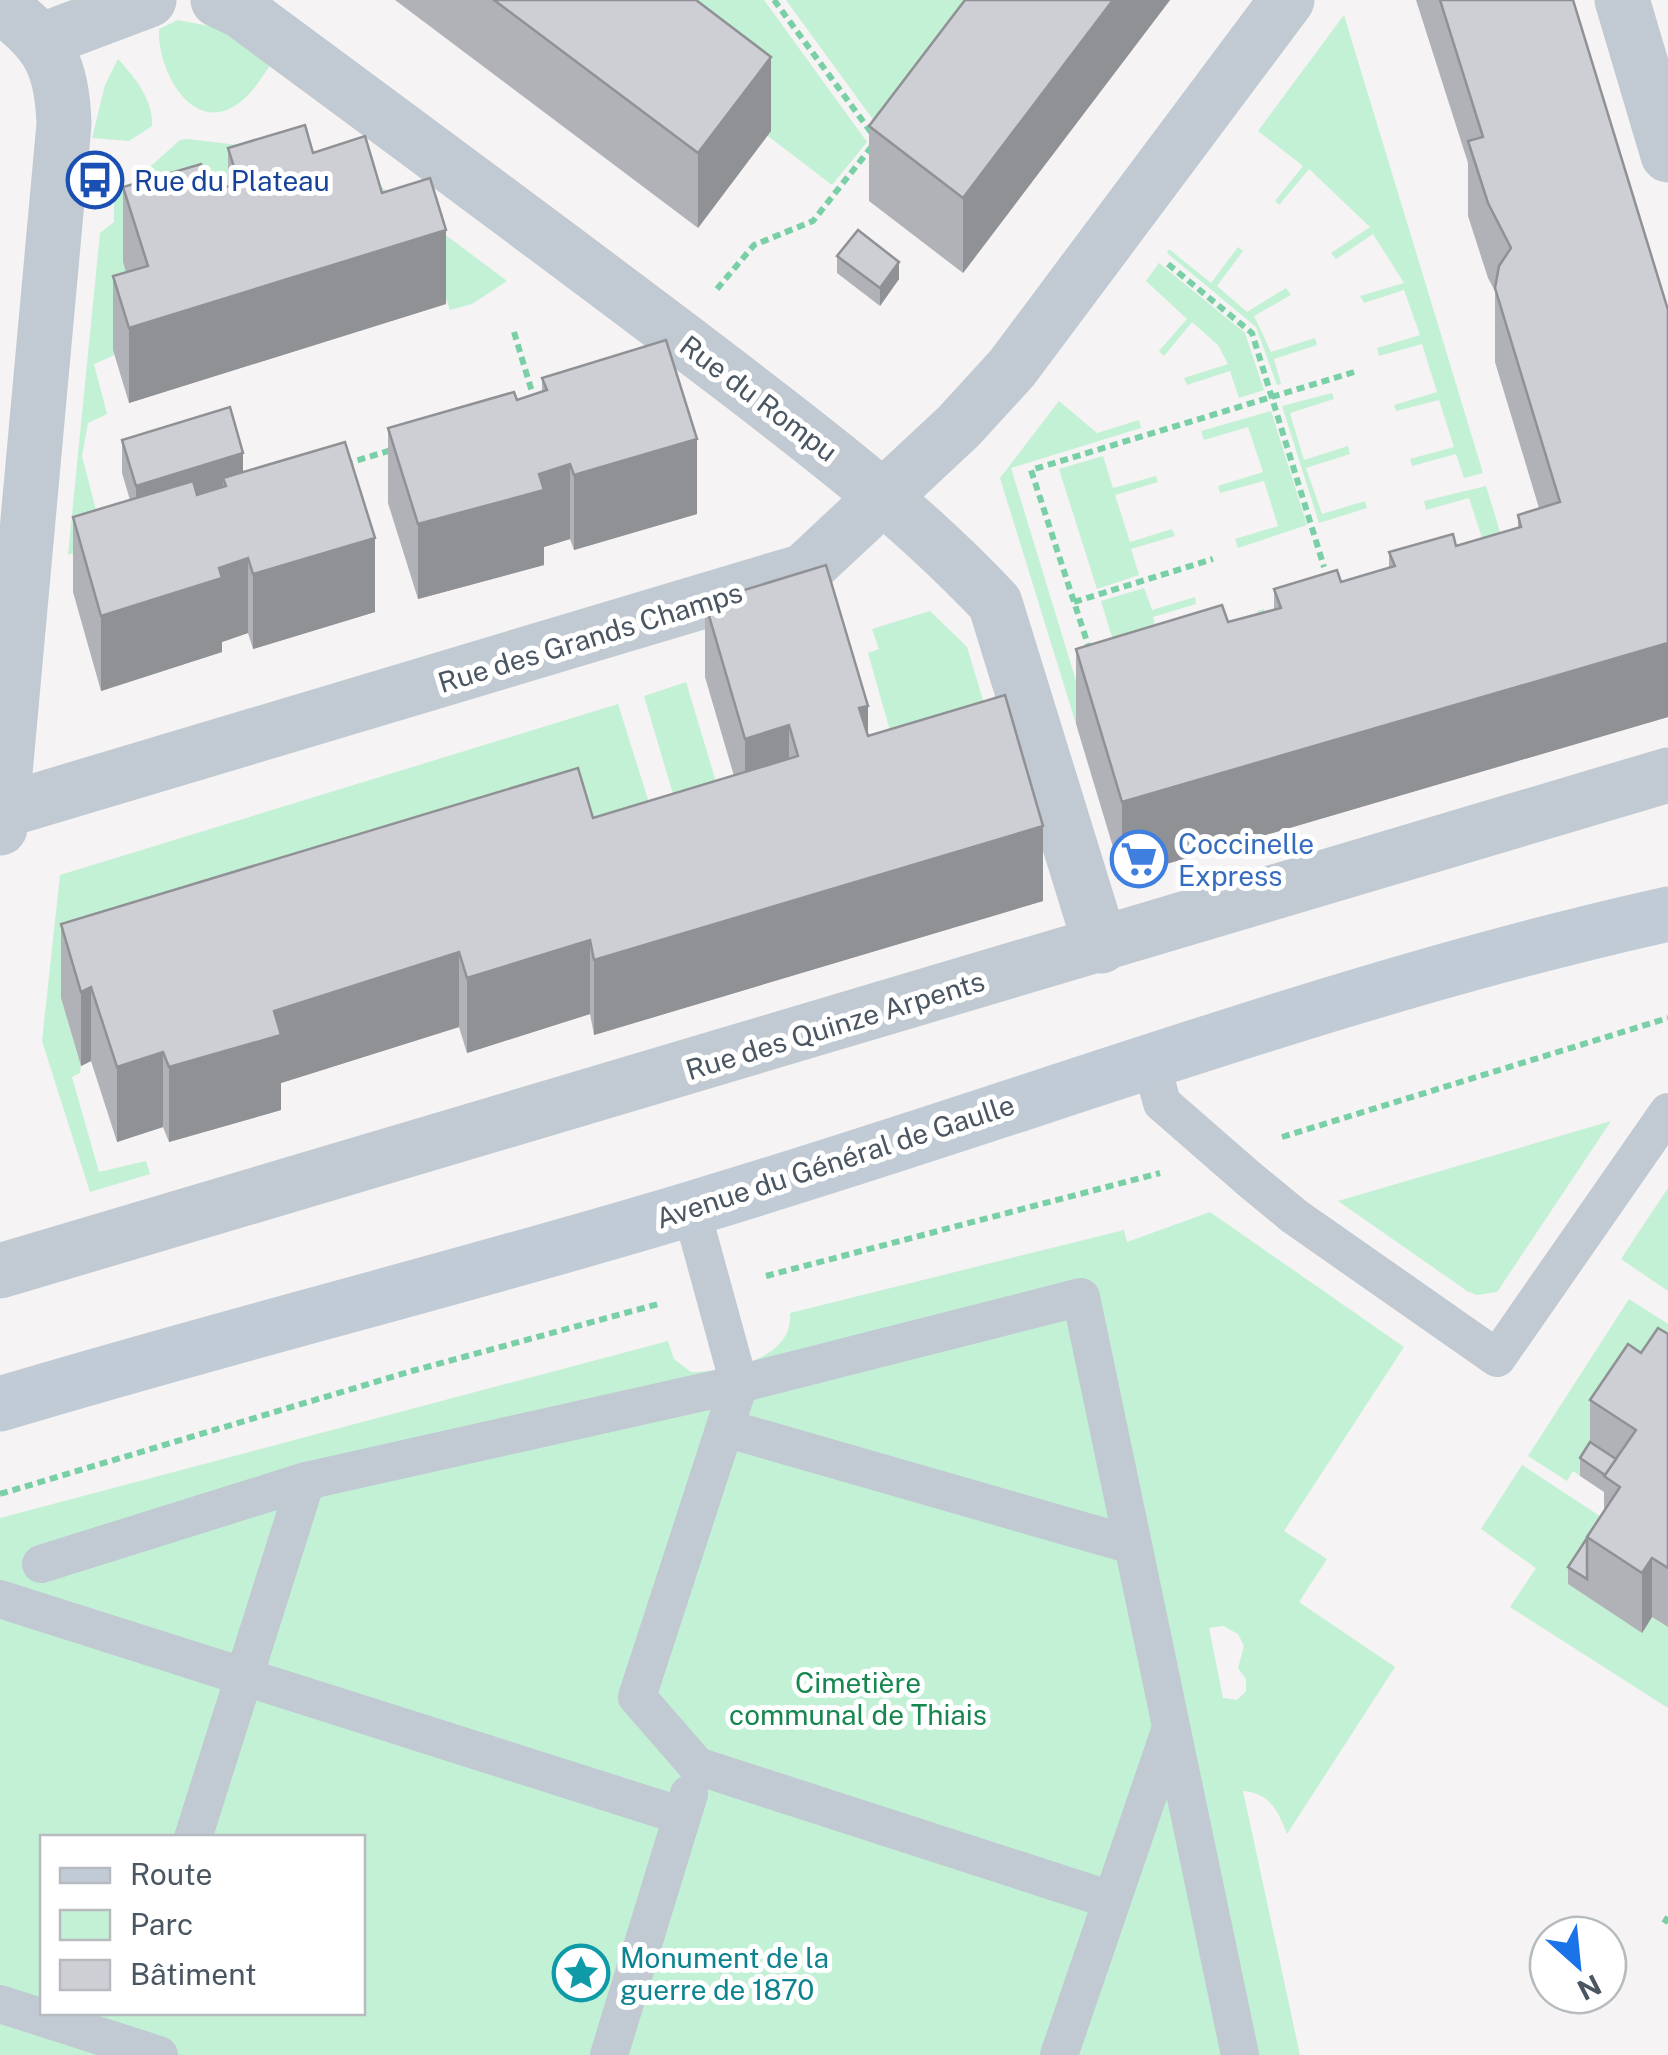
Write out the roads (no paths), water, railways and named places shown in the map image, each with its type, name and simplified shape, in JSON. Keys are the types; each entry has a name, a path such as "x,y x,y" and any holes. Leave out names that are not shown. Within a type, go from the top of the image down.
{"main road":[{"name":"Avenue du Général de Gaulle","path":"0,1404 690,1209 1461,968 1668,914"}],"street":[{"path":"15,29 148,0"},
{"name":"Rue du Rompu","path":"218,0 240,11 564,249 884,496 995,603 1102,946"},
{"name":"Rue des Grands Champs","path":"1,820 804,570 1012,368 1287,0"},
{"path":"1622,0 1668,155"},
{"path":"1,820 64,124 58,74 15,29"},
{"name":"Rue des Quinze Arpents","path":"0,1271 1668,775"}],"lane":[{"path":"1151,1062 1162,1103 1294,1216 1497,1358 1668,1112"},
{"path":"690,1209 740,1384 637,1698 697,1766 1111,1900"},
{"path":"42,1564 306,1481 740,1384 1081,1297 1240,2055"},
{"path":"725,1428 1132,1545"},
{"path":"194,1835 306,1481"},
{"path":"0,1599 682,1816"},
{"path":"1058,2055 1170,1730"},
{"path":"609,2055 697,1766"},
{"path":"0,2004 137,2042"}],"place":[{"name":"Rue du Plateau","path":"95,180"},
{"name":"Coccinelle Express","path":"1139,859"},
{"name":"Monument de la guerre de 1870","path":"581,1973"}],"park label":[{"name":"Cimetière communal de Thiais","path":"858,1698"}]}
